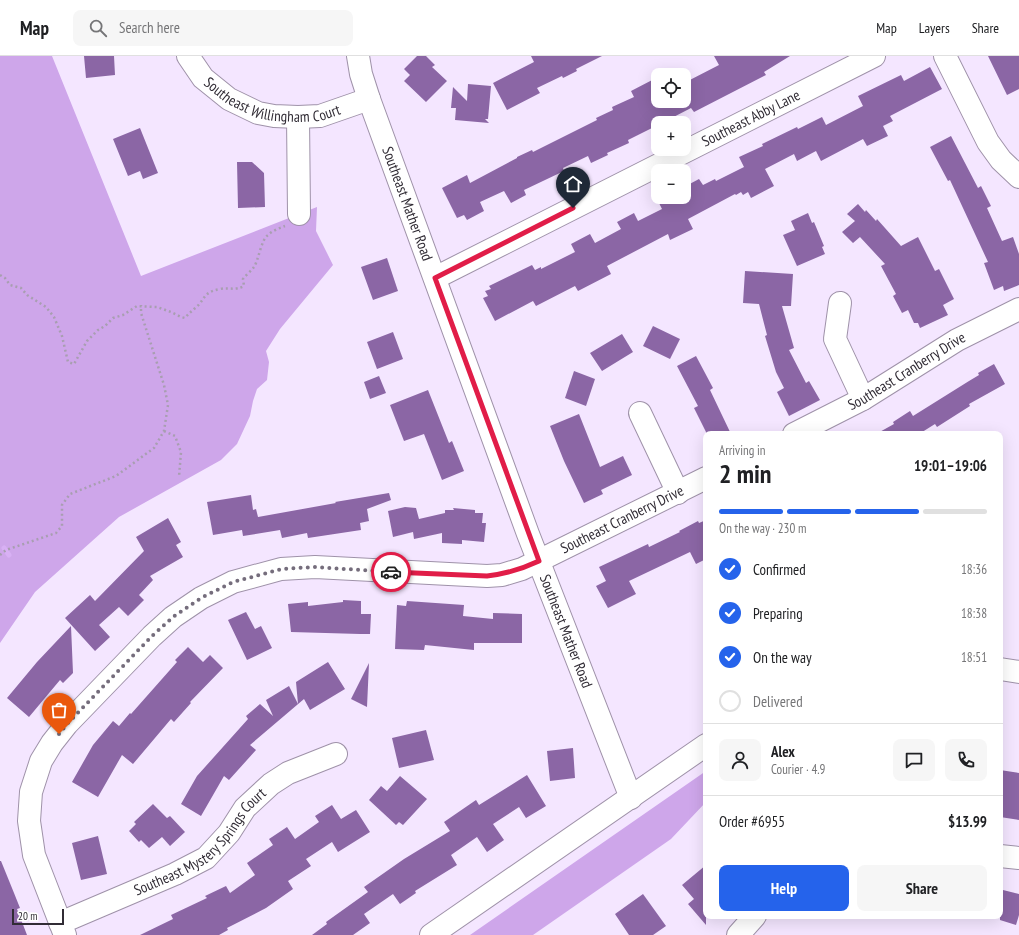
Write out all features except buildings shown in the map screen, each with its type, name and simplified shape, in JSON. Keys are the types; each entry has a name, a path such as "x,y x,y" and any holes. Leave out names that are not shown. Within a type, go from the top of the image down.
{"street":[{"name":"Southeast Willingham Court","path":"188,56 203,78 229,99 258,113 274,116 320,116 369,99"},
{"name":"Southeast Mather Road","path":"358,56 361,74 369,99 539,561 631,798"},
{"name":"Southeast Abby Lane","path":"435,278 874,56"},
{"path":"945,56 988,142 1001,160 1019,177"},
{"path":"298,117 299,214"},
{"path":"840,303 835,339 863,399"},
{"name":"Southeast Cranberry Drive","path":"800,431 863,399 957,340 1019,309"},
{"path":"640,413 678,492"},
{"name":"Southeast Cranberry Drive","path":"63,929 34,855 29,822 32,792 41,761 67,724 152,636 173,617 201,598 233,582 282,569 315,567 487,576 502,575 522,569 539,561 703,480"},
{"path":"1003,669 1019,672"},
{"path":"431,935 703,747"},
{"name":"Southeast Mystery Springs Court","path":"63,929 206,858 229,833 246,808 271,784 288,773 336,754"},
{"path":"1003,856 1019,858"},
{"path":"738,935 752,919"}],"path":[{"path":"0,275 5,278 10,285 21,288 27,295 46,308 54,317 62,336 68,362 74,364 87,341 98,330 105,326 112,318 137,306 157,307 185,318 195,309 210,291 221,288 232,290 244,286 243,279 255,266 255,262 267,235 300,218 299,214"},
{"path":"0,555 6,550 56,533 62,526 62,505 70,494 116,476 154,448 164,431 168,405 164,385 140,313 141,305"},
{"path":"164,431 174,436 181,452 179,477"}],"shaded area":[{"path":"0,56 52,56 141,276 317,207 316,231 333,265 280,329 266,351 269,362 267,380 257,389 250,416 237,444 221,460 119,517 35,592 0,643"},
{"path":"703,773 703,805 671,839 533,935 470,935"}],"waterway":[{"path":"4,548 9,555"}],"way so far":[{"path":"59,734 152,636 173,617 201,598 233,582 282,569 315,567 391,572"}],"route":[{"path":"391,572 487,576 502,575 522,569 539,561 435,278 573,208"}]}
